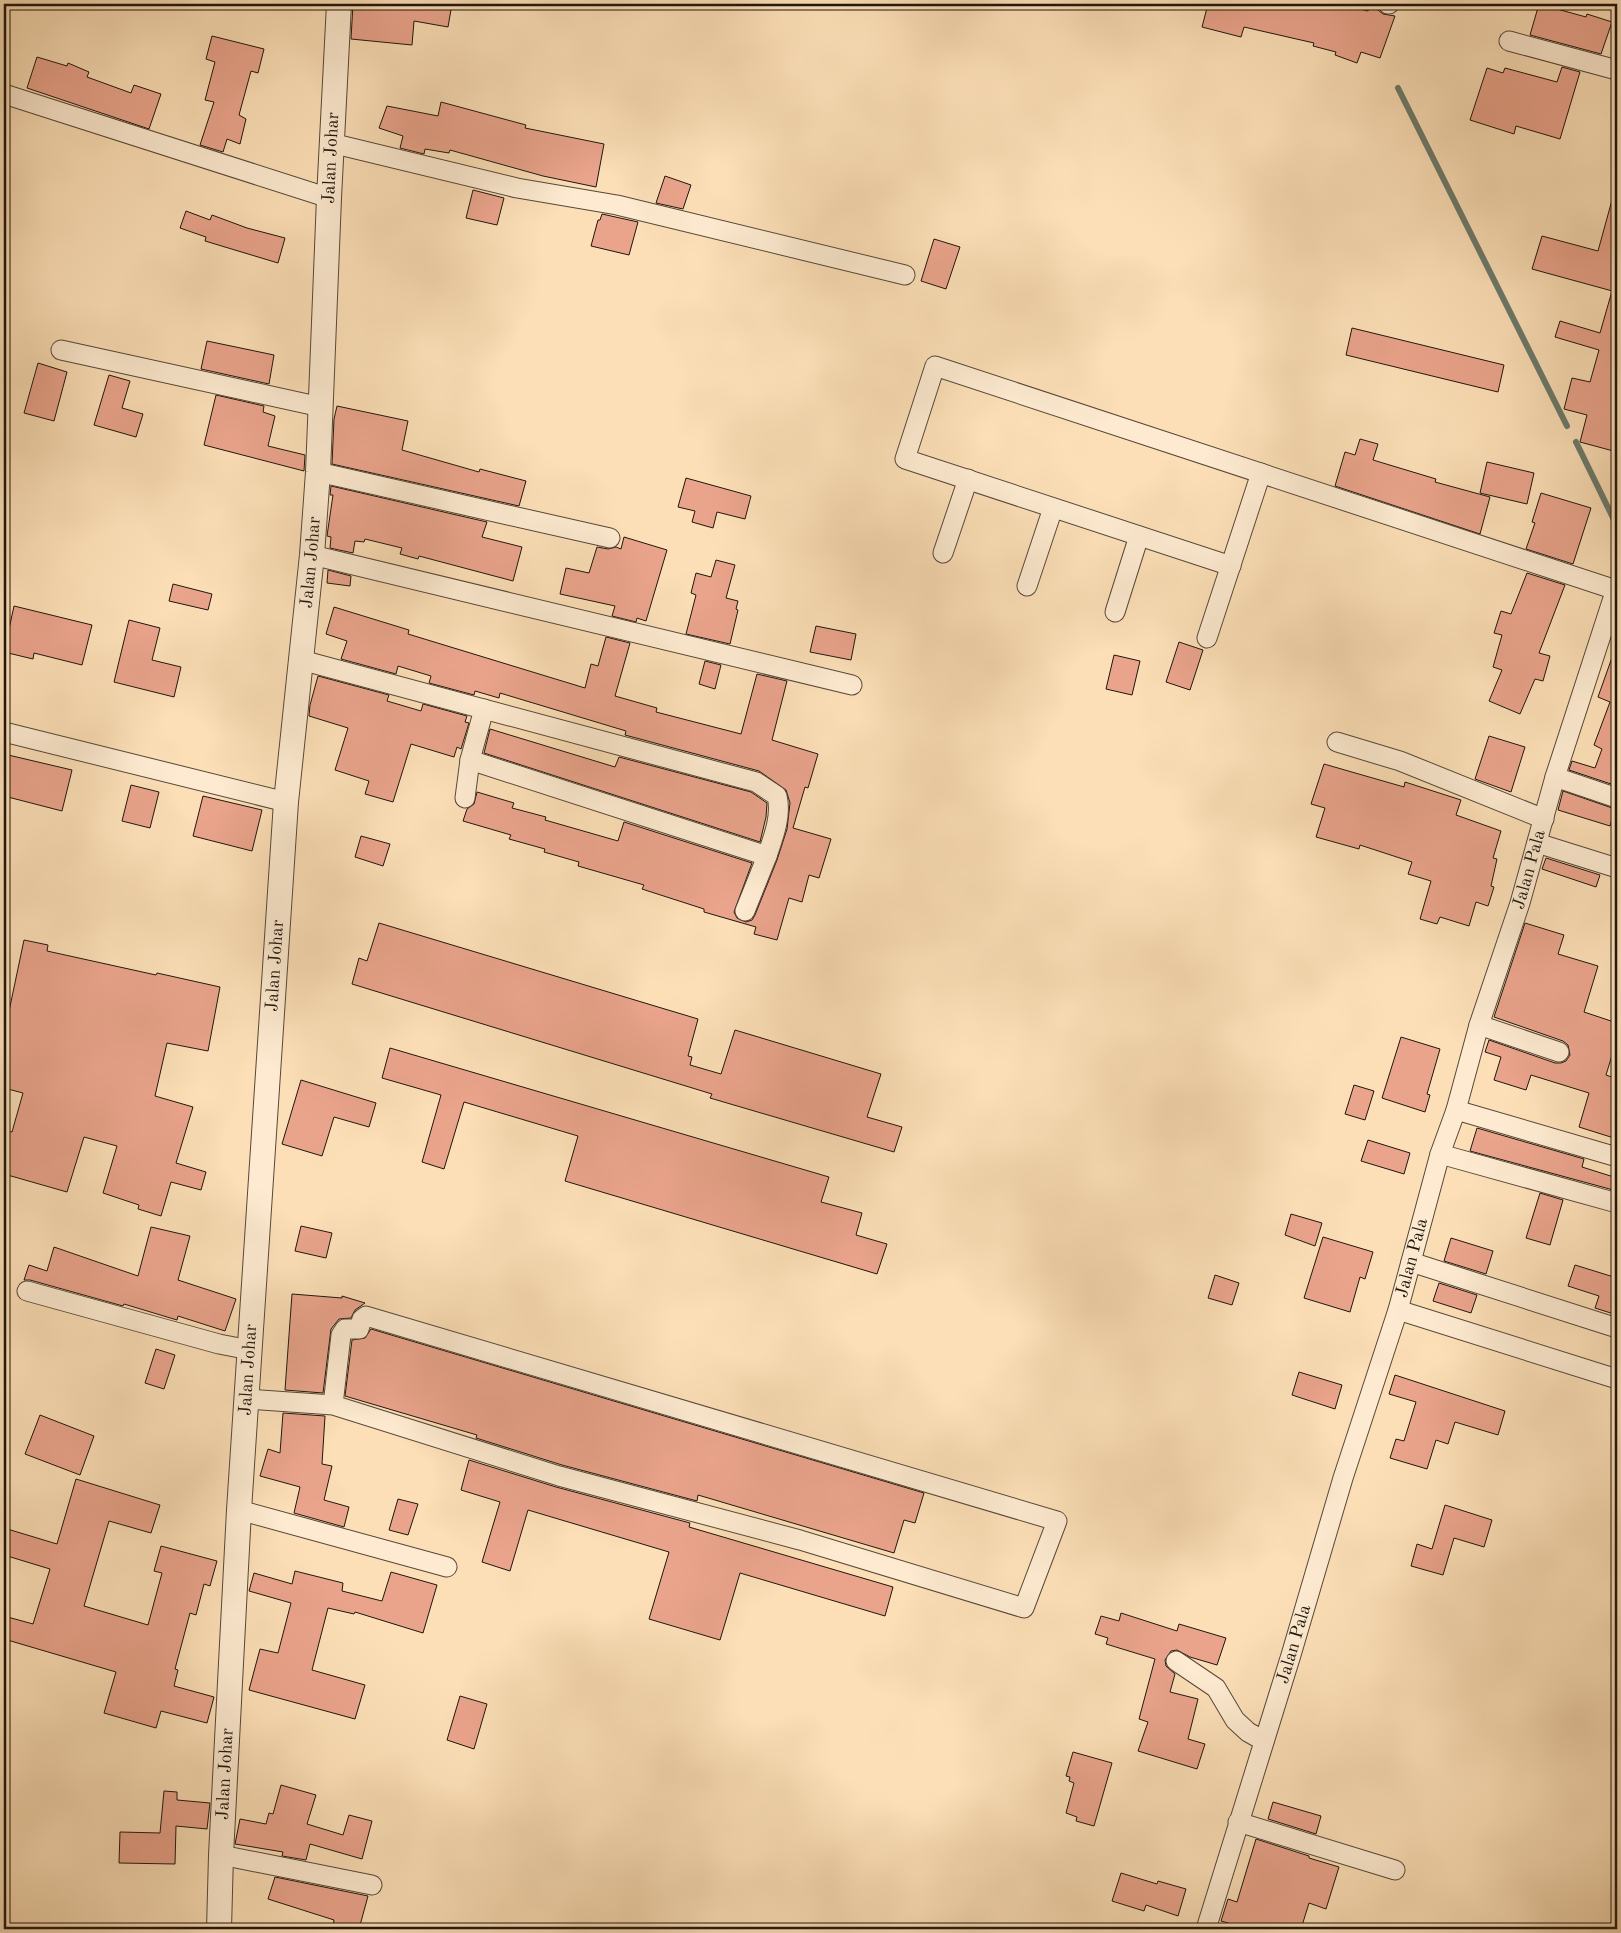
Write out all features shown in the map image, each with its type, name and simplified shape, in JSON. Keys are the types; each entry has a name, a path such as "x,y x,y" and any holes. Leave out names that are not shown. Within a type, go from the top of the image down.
{"street":[{"name":"Jalan Johar","path":"219,1929 221,1855 239,1510 286,802 302,660 318,472 331,143 339,4"},
{"path":"1509,41 1617,70"},
{"path":"4,94 329,198"},
{"path":"331,143 517,188 616,205 905,275"},
{"path":"62,350 321,407"},
{"path":"1231,566 905,459 935,366 1617,588"},
{"path":"318,472 610,538"},
{"path":"1208,638 1262,473"},
{"path":"943,553 968,479"},
{"path":"1027,586 1053,508"},
{"path":"1115,612 1139,536"},
{"path":"312,555 852,684"},
{"name":"Jalan Pala","path":"1206,1929 1344,1478 1398,1310 1440,1154 1456,1110 1479,1025 1520,903 1555,778 1617,588"},
{"path":"302,660 756,782 774,792 779,802 776,830 745,911"},
{"path":"465,798 470,760 484,709"},
{"path":"4,732 286,802"},
{"path":"1337,742 1400,761 1544,819"},
{"path":"470,760 767,856"},
{"path":"1555,778 1617,798"},
{"path":"1537,843 1617,868"},
{"path":"1479,1025 1559,1052"},
{"path":"1456,1110 1617,1157"},
{"path":"1440,1154 1617,1203"},
{"path":"1411,1262 1617,1328"},
{"path":"28,1292 219,1344 250,1350"},
{"path":"1398,1310 1617,1379"},
{"path":"247,1399 333,1405 559,1476 798,1546 1024,1608 1057,1521 366,1316 362,1320 359,1329 345,1329 342,1335 333,1405"},
{"path":"239,1510 447,1567"},
{"path":"1176,1661 1216,1688 1235,1720 1248,1732 1264,1741"},
{"path":"1238,1822 1395,1870"},
{"path":"221,1855 372,1885"}],"building":[{"path":"353,4 452,4 448,27 414,21 412,45 351,39"},
{"path":"1208,4 1233,4 1252,9 1253,4 1340,4 1368,11 1370,7 1383,14 1395,16 1380,58 1361,52 1357,63 1335,55 1336,52 1313,46 1314,43 1244,27 1241,37 1202,27"},
{"path":"1539,4 1586,17 1587,14 1612,22 1601,54 1530,35"},
{"path":"212,36 264,49 258,73 251,71 239,115 246,119 240,144 227,139 223,152 200,145 214,102 205,100 215,62 206,59"},
{"path":"37,57 67,66 68,63 89,72 87,77 131,93 134,85 161,94 149,129 27,88"},
{"path":"1562,67 1580,72 1560,139 1516,126 1514,134 1470,120 1487,68 1503,73 1505,68 1557,82"},
{"path":"441,102 526,125 525,128 604,144 596,187 543,176 450,150 449,153 425,149 424,154 400,148 403,136 379,128 387,106 438,116"},
{"path":"665,176 691,185 683,209 656,203"},
{"path":"473,190 504,198 497,225 466,218"},
{"path":"1612,200 1617,201 1617,452 1580,442 1587,415 1564,409 1572,378 1590,382 1599,350 1555,337 1560,321 1600,333 1612,291 1616,292 1532,269 1542,236 1598,251"},
{"path":"186,211 210,220 212,215 247,228 285,238 278,263 205,241 206,237 180,228"},
{"path":"602,214 638,222 629,255 591,246 598,220 600,220"},
{"path":"934,239 960,247 946,289 921,281"},
{"path":"1352,328 1504,365 1498,392 1346,355"},
{"path":"207,341 274,355 269,384 201,369"},
{"path":"38,363 67,372 54,421 24,413"},
{"path":"109,375 130,381 122,408 143,414 136,437 94,425"},
{"path":"216,395 264,406 263,412 275,416 268,446 305,455 304,471 204,445"},
{"path":"337,406 408,421 402,450 479,472 480,469 526,481 519,506 332,464 334,419"},
{"path":"1360,439 1378,444 1373,460 1436,479 1435,482 1490,497 1480,534 1335,486 1345,452 1355,455"},
{"path":"1487,462 1534,473 1527,504 1480,493"},
{"path":"686,478 751,496 745,519 717,512 713,528 692,522 695,511 678,507"},
{"path":"331,486 487,522 482,537 522,547 513,581 419,556 418,559 400,554 402,548 365,539 364,542 355,541 353,553 330,548 331,537 327,536 333,495 330,495"},
{"path":"1541,493 1591,508 1573,564 1526,549 1535,523 1532,522"},
{"path":"624,537 667,550 646,621 637,618 636,622 612,616 615,606 560,594 566,568 589,573 597,547 608,549 616,547 621,549"},
{"path":"716,560 735,565 726,598 738,601 736,609 738,610 730,644 686,634 696,595 691,593 696,573 711,577"},
{"path":"328,570 351,576 350,586 327,583"},
{"path":"1527,573 1565,585 1539,653 1550,656 1543,681 1535,679 1520,714 1489,701 1502,670 1493,667 1502,635 1494,633 1501,611 1511,614"},
{"path":"173,584 212,594 208,610 169,601"},
{"path":"14,606 92,625 82,665 34,653 33,659 4,652"},
{"path":"334,607 409,630 408,634 585,688 591,664 598,666 606,637 630,643 615,696 657,708 656,712 741,734 757,674 787,681 772,740 818,754 808,788 805,787 793,828 831,839 819,878 809,875 802,902 789,898 777,940 754,934 756,927 704,912 704,909 642,889 644,885 578,866 579,862 544,852 545,849 509,839 511,835 463,821 467,809 474,804 477,792 514,803 512,808 546,817 545,820 618,841 624,822 752,863 734,912 737,918 746,922 752,920 755,915 777,860 787,829 790,803 786,790 759,771 625,735 626,731 500,693 499,698 475,691 474,695 429,683 431,676 398,666 396,674 341,659 347,641 326,634"},
{"path":"129,620 160,628 152,660 181,667 174,697 114,682"},
{"path":"816,626 856,634 851,660 810,652"},
{"path":"1179,642 1203,650 1190,690 1166,682"},
{"path":"1615,649 1617,649 1617,786 1569,770 1572,761 1595,768 1602,749 1594,745 1610,702 1598,697"},
{"path":"1114,655 1140,661 1132,695 1106,689"},
{"path":"705,661 721,665 715,689 699,684"},
{"path":"318,676 389,695 387,701 421,711 423,704 467,716 465,722 469,723 461,749 457,747 454,757 411,744 393,802 365,794 369,781 335,770 348,728 309,716"},
{"path":"490,729 615,767 619,757 751,792 767,803 760,842 484,753"},
{"path":"1489,736 1525,747 1511,792 1475,779"},
{"path":"4,754 72,770 62,811 4,796"},
{"path":"1324,764 1404,787 1405,782 1461,800 1456,815 1501,831 1493,858 1497,859 1491,886 1494,887 1488,906 1476,902 1469,926 1440,917 1437,924 1420,919 1431,881 1408,874 1412,862 1360,845 1359,849 1316,837 1325,808 1311,804"},
{"path":"131,785 159,792 150,828 122,821"},
{"path":"1563,791 1615,809 1610,826 1558,810"},
{"path":"203,796 262,810 252,851 193,836"},
{"path":"361,836 390,844 383,866 355,857"},
{"path":"1546,858 1600,875 1596,887 1542,869"},
{"path":"379,923 698,1019 688,1056 692,1057 690,1065 721,1074 735,1030 881,1074 867,1117 902,1127 894,1152 710,1098 712,1094 352,984 359,958 367,961"},
{"path":"1525,923 1564,935 1558,954 1598,966 1584,1012 1617,1023 1617,1039 1606,1075 1617,1079 1617,1139 1579,1127 1589,1093 1531,1075 1526,1090 1494,1080 1501,1057 1485,1052 1489,1040 1555,1063 1566,1061 1570,1055 1568,1045 1563,1041 1494,1017"},
{"path":"24,940 48,945 47,951 220,987 208,1051 167,1043 155,1096 193,1107 176,1163 206,1172 201,1190 171,1182 161,1216 138,1209 139,1205 103,1193 117,1146 84,1137 67,1192 4,1174 4,1130 12,1132 23,1093 4,1088 4,1035"},
{"path":"1401,1037 1440,1049 1427,1094 1430,1095 1425,1112 1382,1098"},
{"path":"390,1048 829,1177 821,1202 862,1213 856,1235 887,1244 877,1274 565,1181 578,1136 464,1102 444,1169 422,1162 441,1095 382,1078"},
{"path":"301,1080 376,1103 369,1127 334,1117 322,1156 282,1144"},
{"path":"1354,1085 1374,1091 1365,1120 1345,1114"},
{"path":"1477,1128 1584,1159 1582,1167 1617,1178 1617,1191 1470,1151"},
{"path":"1368,1140 1410,1153 1404,1174 1361,1161"},
{"path":"1540,1193 1563,1200 1550,1245 1526,1238"},
{"path":"1291,1214 1322,1223 1315,1246 1285,1235"},
{"path":"301,1226 332,1233 326,1258 295,1251"},
{"path":"151,1227 190,1236 178,1280 236,1299 225,1331 178,1316 177,1320 124,1304 123,1306 30,1280 24,1280 29,1265 47,1271 54,1247 138,1276"},
{"path":"1323,1237 1373,1252 1365,1279 1360,1277 1350,1312 1304,1298"},
{"path":"1451,1238 1493,1251 1486,1274 1444,1261"},
{"path":"1575,1265 1617,1278 1617,1315 1595,1308 1599,1296 1568,1286"},
{"path":"1215,1275 1239,1283 1232,1305 1208,1298"},
{"path":"1439,1283 1477,1295 1471,1313 1433,1301"},
{"path":"292,1294 342,1298 342,1296 365,1303 355,1310 351,1318 339,1319 331,1329 323,1393 285,1390"},
{"path":"371,1329 924,1493 915,1523 904,1520 894,1553 698,1495 697,1501 562,1465 476,1438 477,1435 345,1396 352,1340 365,1338"},
{"path":"156,1349 175,1355 164,1389 145,1383"},
{"path":"1299,1372 1342,1385 1335,1409 1292,1395"},
{"path":"1395,1375 1505,1411 1498,1435 1455,1422 1448,1444 1436,1440 1427,1469 1390,1458 1396,1439 1404,1441 1416,1402 1389,1394"},
{"path":"283,1413 325,1416 322,1464 332,1466 324,1500 349,1507 344,1527 294,1513 300,1487 260,1476 268,1449 280,1453"},
{"path":"40,1415 94,1436 80,1475 25,1454"},
{"path":"469,1460 556,1487 690,1523 689,1527 893,1587 885,1616 740,1573 720,1640 649,1619 669,1552 528,1510 510,1571 482,1562 500,1502 461,1490"},
{"path":"76,1479 160,1505 151,1533 109,1521 84,1606 148,1625 162,1573 154,1571 161,1546 217,1561 210,1586 204,1584 196,1615 190,1613 175,1669 178,1670 174,1686 214,1697 207,1723 161,1711 156,1728 104,1713 116,1672 4,1639 4,1616 33,1624 50,1569 4,1555 4,1528 57,1544"},
{"path":"398,1499 418,1504 408,1535 389,1530"},
{"path":"1445,1505 1492,1520 1484,1547 1454,1538 1443,1575 1411,1566 1417,1544 1432,1549"},
{"path":"295,1571 343,1583 342,1591 382,1601 391,1572 437,1585 423,1633 355,1612 354,1614 328,1608 312,1670 365,1685 355,1719 249,1690 260,1649 278,1653 291,1603 249,1591 254,1573 292,1584"},
{"path":"1121,1613 1177,1631 1179,1624 1226,1638 1217,1665 1190,1657 1177,1650 1171,1651 1165,1660 1166,1666 1175,1674 1170,1692 1198,1699 1188,1739 1205,1744 1197,1769 1138,1751 1148,1722 1139,1719 1155,1659 1106,1644 1108,1638 1095,1634 1101,1616 1119,1621"},
{"path":"460,1696 487,1704 474,1749 447,1740"},
{"path":"1073,1752 1112,1763 1094,1826 1076,1821 1077,1817 1066,1813 1074,1783 1069,1781 1070,1777 1066,1776"},
{"path":"281,1785 316,1795 307,1824 343,1835 349,1815 372,1821 362,1859 310,1844 306,1860 282,1856 283,1852 235,1844 240,1819 266,1824 269,1813 273,1814"},
{"path":"164,1791 177,1792 177,1800 210,1803 207,1829 176,1826 175,1864 119,1863 120,1832 160,1833"},
{"path":"1273,1802 1321,1816 1316,1834 1268,1819"},
{"path":"1256,1839 1339,1867 1326,1909 1309,1903 1301,1929 1249,1929 1221,1921 1228,1899 1237,1902"},
{"path":"1121,1873 1157,1884 1158,1881 1186,1889 1178,1916 1146,1905 1144,1911 1112,1901"},
{"path":"275,1877 368,1896 359,1929 343,1929 333,1926 334,1920 268,1899"}],"waterway":[{"path":"1398,88 1567,426"},
{"path":"1576,442 1617,526"}]}
